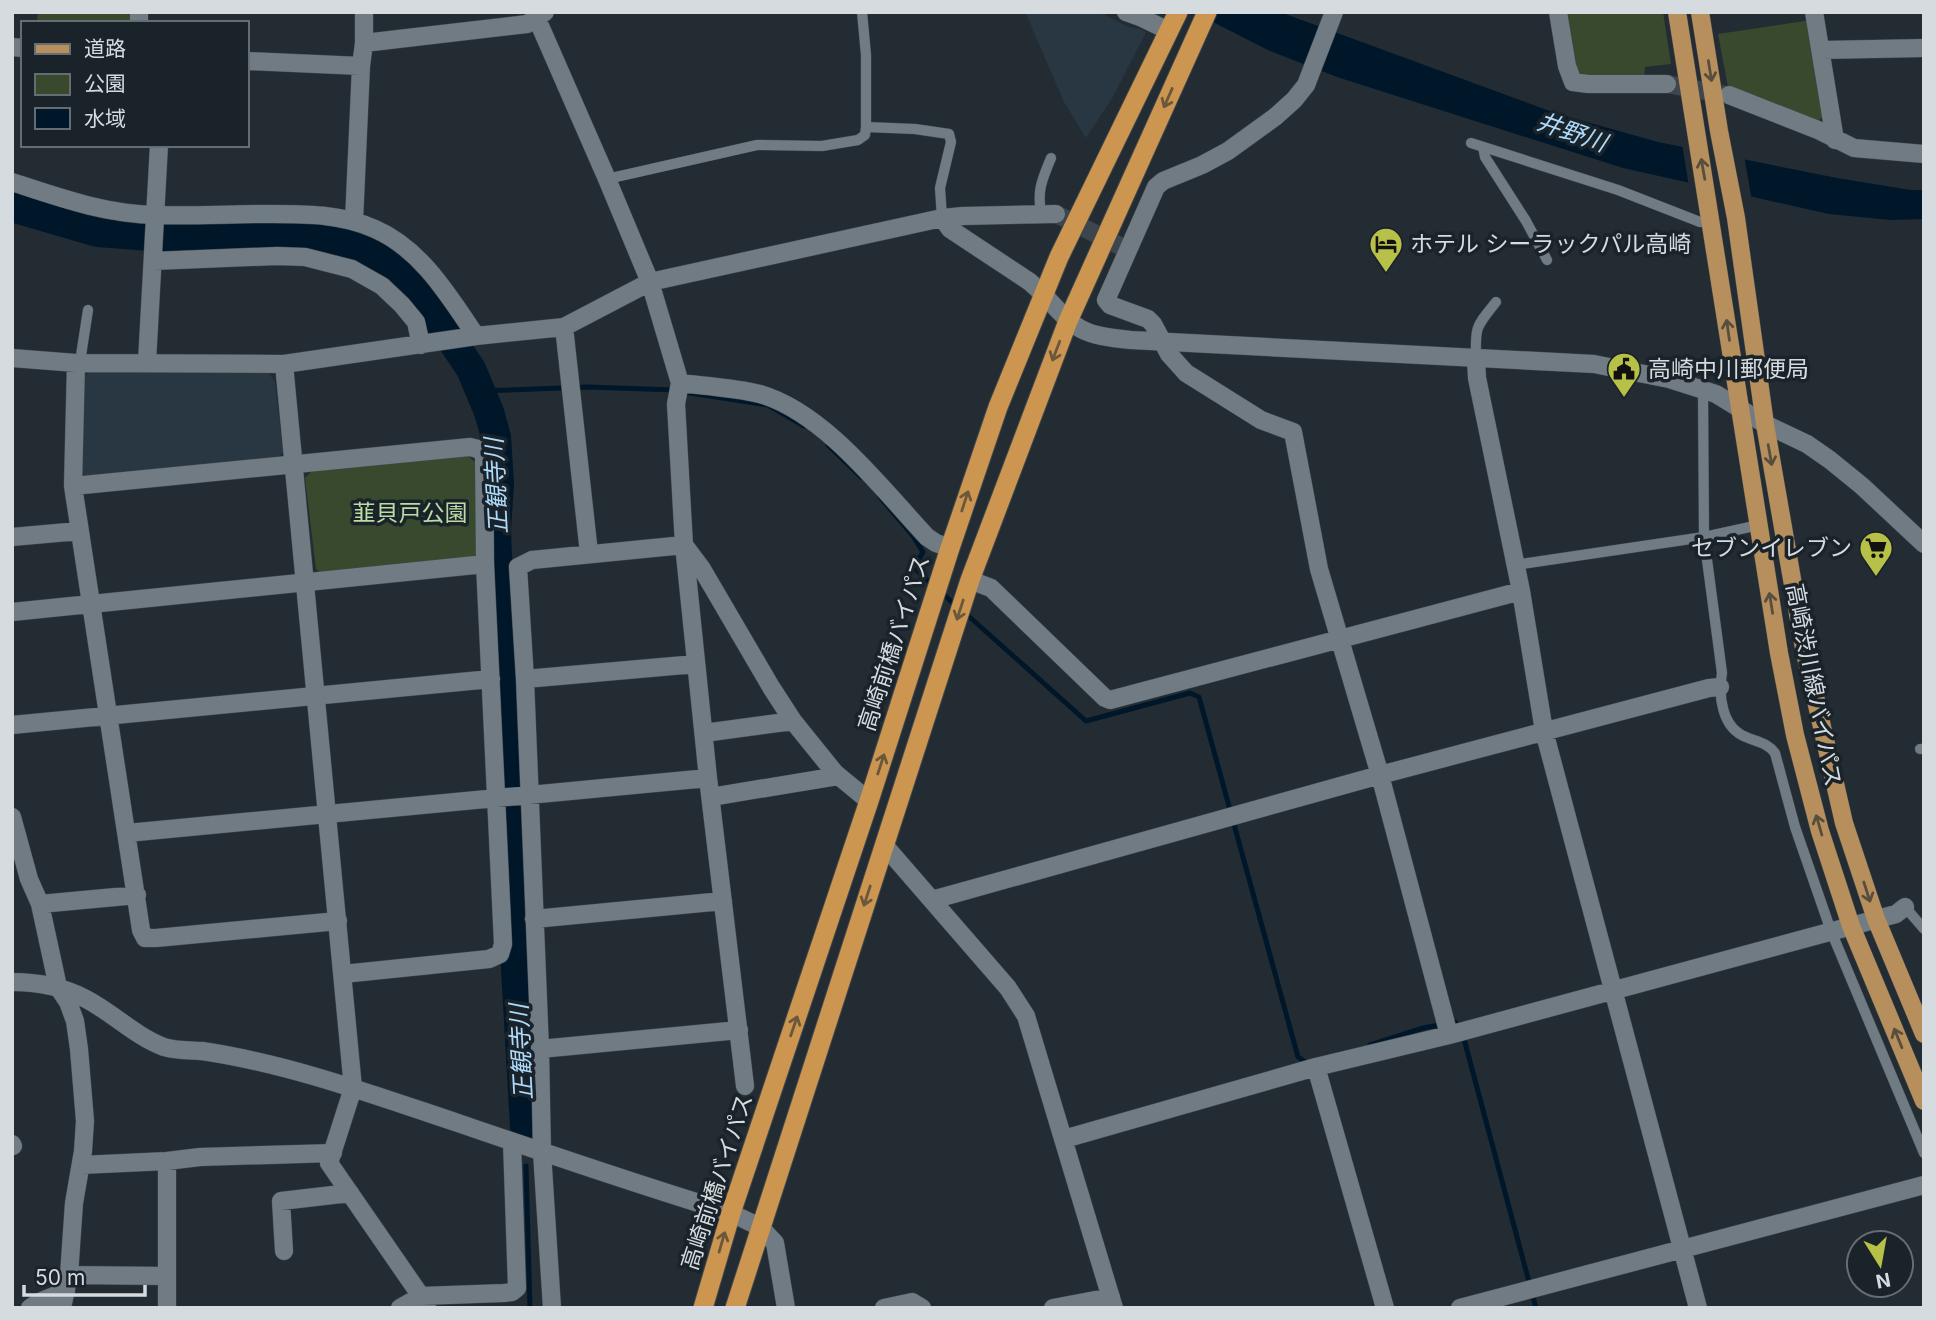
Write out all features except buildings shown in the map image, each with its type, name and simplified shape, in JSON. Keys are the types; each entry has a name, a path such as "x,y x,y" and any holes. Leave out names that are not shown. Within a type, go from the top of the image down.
{"highway":[{"path":"735,1308 970,580 1068,321 1207,12"},
{"name":"高崎前橋バイパス","path":"703,1308 731,1213 998,407 1043,294 1173,23"}],"main road":[{"name":"高崎渋川線バイパス","path":"1677,12 1779,653 1795,735 1820,831 1851,926 1924,1101"},
{"name":"高崎渋川線バイパス","path":"1700,12 1736,218 1765,424 1804,648 1844,823 1876,919 1924,1034"}],"street":[{"path":"354,221 364,12"},
{"path":"1126,12 1173,23"},
{"path":"1558,12 1567,66 1573,82 1667,83"},
{"path":"1814,12 1835,140"},
{"path":"364,43 527,24 539,14 650,282 679,390 684,545 708,778 745,1086"},
{"path":"1333,15 1306,85 1294,100 1228,151 1163,181 1156,187 1125,249 1106,300 1110,305 1148,319 1176,363 1186,373 1261,419 1293,432 1319,569 1380,775 1449,1035"},
{"path":"1821,50 1924,48"},
{"path":"248,61 361,66"},
{"path":"1729,95 1818,130 1854,148 1924,154"},
{"path":"147,362 159,147"},
{"path":"12,182 96,209 156,218 313,214 354,221 376,229 394,240 427,267 471,337"},
{"path":"12,358 78,362 284,364 471,337 564,327 650,282 942,218 1049,214"},
{"path":"942,218 950,229 1030,282 1077,328 1100,337 1594,364 1669,379 1703,389 1807,444 1830,460 1924,544"},
{"path":"154,254 306,257 352,269 382,286 402,305 416,322 428,344"},
{"path":"564,327 589,553"},
{"path":"1476,359 1477,377 1521,591 1544,731 1698,1308"},
{"path":"78,362 73,486 141,930 145,938 338,921"},
{"path":"284,364 353,1088 329,1163 425,1302"},
{"path":"679,390 759,394 796,410 821,426 849,452 927,537 950,548"},
{"path":"73,486 470,447 478,449 484,456 485,564 499,798 503,944 500,954 489,959 343,975"},
{"path":"12,537 79,531"},
{"path":"552,1308 542,1152 540,1049 526,794 525,679 518,567 532,560 684,545"},
{"path":"684,545 702,569 793,721 838,776 869,802"},
{"path":"12,612 485,564"},
{"path":"970,580 991,588 1110,700 1521,591"},
{"path":"525,679 696,664"},
{"path":"12,725 491,679"},
{"path":"932,900 1380,775 1720,687"},
{"path":"704,733 793,721"},
{"path":"711,797 838,776"},
{"path":"127,833 708,778"},
{"path":"12,817 29,879 40,904 58,987 68,1002 75,1021 79,1049 85,1121 66,1291"},
{"path":"884,845 1008,988 1026,1016 1112,1303 1054,1308"},
{"path":"40,904 137,895"},
{"path":"534,919 723,901"},
{"path":"1064,1139 1316,1068 1449,1035 1896,914 1905,907"},
{"path":"12,982 33,982 58,987 86,999 147,1039 167,1048 240,1057 353,1088 731,1213 760,1227 775,1243 786,1308"},
{"path":"540,1049 739,1030"},
{"path":"1316,1068 1385,1308"},
{"path":"400,1308 425,1302 512,1292 517,1288 512,1142"},
{"path":"81,1165 200,1157 333,1153"},
{"path":"167,1161 167,1308"},
{"path":"1460,1308 1924,1185"},
{"path":"284,1251 281,1201 350,1193"},
{"path":"30,1308 66,1291 167,1276"},
{"path":"884,1308 912,1302 922,1308"}],"lane":[{"path":"607,178 757,145 822,146 858,140 865,135 866,127 866,55 862,12"},
{"path":"866,127 915,129 949,134 951,142 940,188 942,218"},
{"path":"1471,143 1618,190 1700,222 1711,218"},
{"path":"1483,147 1485,157 1548,260"},
{"path":"1049,214 1038,198 1040,185 1052,158"},
{"path":"1476,359 1475,335 1478,326 1496,302"},
{"path":"78,362 88,310"},
{"path":"1703,389 1704,537 1722,673 1721,700 1728,723 1734,731 1771,746 1775,753 1795,827 1831,931 1924,1153"},
{"path":"1515,565 1704,537 1759,525"},
{"path":"1905,907 1924,929"}],"shaded area":[{"path":"1025,12 1100,12 1128,27 1146,32 1113,97 1086,138 1064,102"},
{"path":"91,370 267,371 275,382 283,452 277,459 89,477 80,472 83,379"}],"green space":[{"path":"38,12 132,12 131,21 37,21"},
{"path":"1563,12 1663,12 1671,64 1645,67 1644,77 1578,76"},
{"path":"1811,20 1824,116 1818,121 1728,87 1718,34"},
{"name":"韮貝戸公園","path":"467,455 476,463 479,551 472,560 323,575 316,569 305,478 312,471"}],"water":[{"name":"井野川","path":"1193,12 1280,12 1555,113 1658,142 1837,178 1924,190 1924,219 1891,220 1829,214 1623,168 1337,77 1270,51"}],"pier":[{"path":"1682,144 1744,156 1752,201 1689,187"}],"waterway":[{"name":"正観寺川","path":"12,207 98,232 177,238 305,235 342,241 382,259 403,276 434,314 471,369 496,437 499,483 496,530 507,810 525,1127"},
{"path":"481,391 588,387 675,390"},
{"path":"684,392 768,405 804,426"},
{"path":"828,445 861,477"},
{"path":"880,497 923,552 914,568 933,585"},
{"path":"940,591 956,606"},
{"path":"964,612 1086,721 1190,693 1199,697 1298,1057 1310,1062"},
{"path":"1370,1045 1423,1028 1455,1022 1464,1039 1536,1308"},
{"name":"正観寺川","path":"526,1166 530,1308"}],"tunnel":[{"path":"1667,84 1726,95"},
{"path":"1056,214 1122,247"}],"place":[{"name":"ホテル シーラックパル高崎","path":"1386,274"},
{"name":"高崎中川郵便局","path":"1624,399"},
{"name":"セブンイレブン","path":"1876,578"}]}
